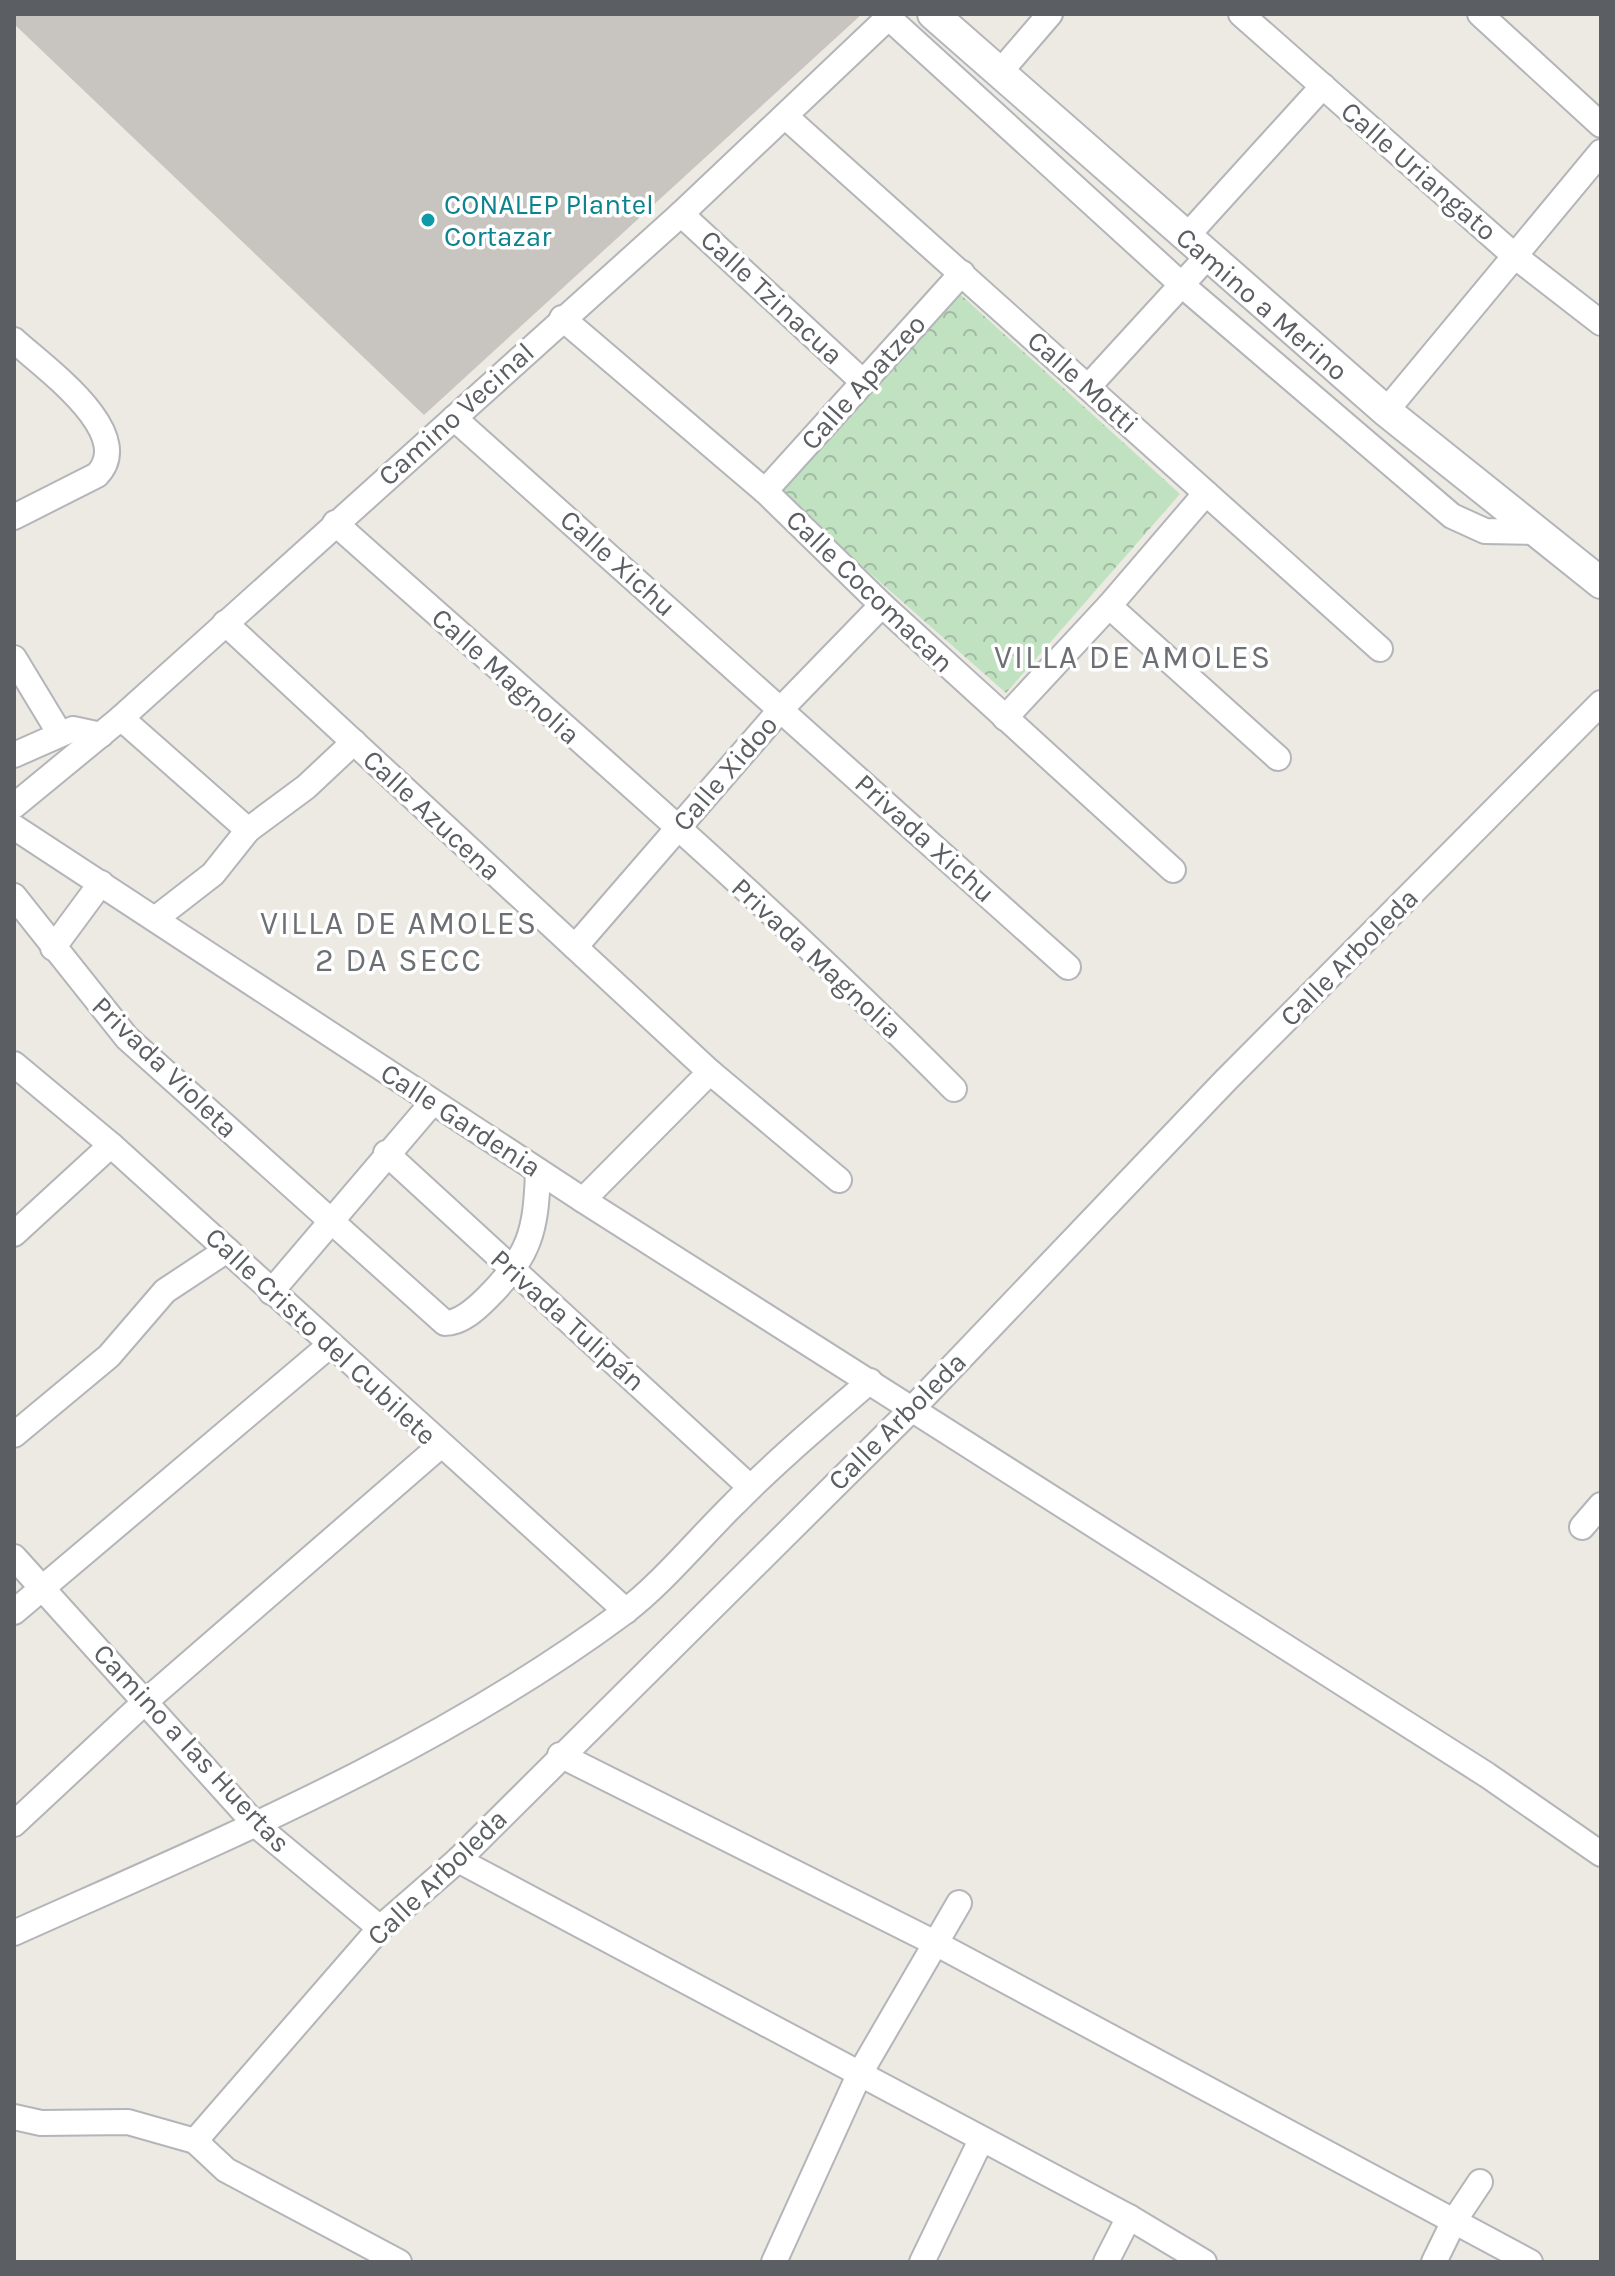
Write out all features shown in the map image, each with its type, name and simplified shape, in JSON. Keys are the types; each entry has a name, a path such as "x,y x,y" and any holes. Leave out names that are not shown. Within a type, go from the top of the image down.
{"street":[{"name":"Camino a Merino","path":"933,14 1196,248 1386,411 1601,583"},
{"path":"1000,72 1050,14"},
{"name":"Calle Uriangato","path":"1241,14 1516,257 1601,323"},
{"path":"1480,14 1601,125"},
{"path":"890,16 1182,285 1452,516 1485,531 1537,532"},
{"name":"Camino Vecinal","path":"14,806 121,718 681,214 890,16"},
{"path":"1088,387 1182,285 1196,248 1323,86"},
{"name":"Calle Motti","path":"785,116 1380,649"},
{"path":"1386,411 1601,152"},
{"name":"Calle Tzinacua","path":"681,214 862,381"},
{"name":"Calle Apatzeo","path":"765,491 962,273"},
{"name":"Calle Cocomacan","path":"562,318 765,491 882,605 1173,870"},
{"path":"14,340 90,409 105,435 108,452 103,469 81,485 14,517"},
{"name":"Calle Xichu","path":"454,418 782,708"},
{"path":"1005,718 1109,606 1206,493"},
{"name":"Calle Magnolia","path":"335,523 677,829"},
{"name":"Calle Xidoo","path":"575,947 782,708 882,605"},
{"path":"1109,606 1278,758"},
{"name":"Calle Azucena","path":"225,623 710,1072 839,1180"},
{"path":"14,658 60,734"},
{"name":"Calle Arboleda","path":"195,2141 380,1928 458,1860 560,1755 912,1409 1225,1081 1601,703"},
{"name":"Privada Xichu","path":"782,708 1068,967"},
{"path":"121,718 248,830"},
{"path":"14,755 60,734 84,729 101,735"},
{"path":"155,919 213,874 248,830 306,787 354,742"},
{"name":"Calle Gardenia","path":"14,827 432,1103 1487,1775 1601,1854"},
{"name":"Privada Magnolia","path":"677,829 897,1031 954,1089"},
{"path":"53,948 101,883"},
{"name":"Privada Violeta","path":"14,896 127,1038 427,1310 445,1323 454,1323 482,1303 514,1271"},
{"name":"Calle Cristo del Cubilete","path":"14,1064 111,1145 440,1446 626,1611"},
{"path":"583,1200 710,1072"},
{"path":"271,1292 333,1222 386,1153 432,1103"},
{"path":"14,1234 111,1145"},
{"name":"Privada Tulipán","path":"386,1153 750,1487"},
{"path":"514,1271 536,1216 538,1171"},
{"path":"14,1435 109,1356 165,1291 227,1250"},
{"path":"14,1612 41,1586 330,1345"},
{"path":"14,1933 256,1825 362,1773 491,1702 626,1611 750,1487 870,1381"},
{"path":"14,1824 146,1701 440,1446"},
{"path":"1582,1527 1601,1505"},
{"name":"Camino a las Huertas","path":"14,1557 256,1825 380,1928"},
{"path":"560,1755 937,1944 1530,2262"},
{"path":"458,1860 1129,2217 1204,2262"},
{"path":"774,2262 859,2075 959,1903"},
{"path":"14,2117 41,2123 128,2122 195,2141 226,2170 399,2262"},
{"path":"922,2262 981,2140"},
{"path":"1434,2262 1454,2221 1480,2182"},
{"path":"1106,2262 1129,2217"}],"green space":[{"path":"961,295 1180,494 1006,693 778,492"}],"building":[{"name":"CONALEP Plantel Cortazar","path":"14,14 862,14 424,415 14,24"}],"place":[{"name":"CONALEP Plantel Cortazar","path":"428,220"}],"district":[{"name":"VILLA DE AMOLES","path":"1133,657"},
{"name":"VILLA DE AMOLES 2 DA SECC","path":"399,942"}]}
